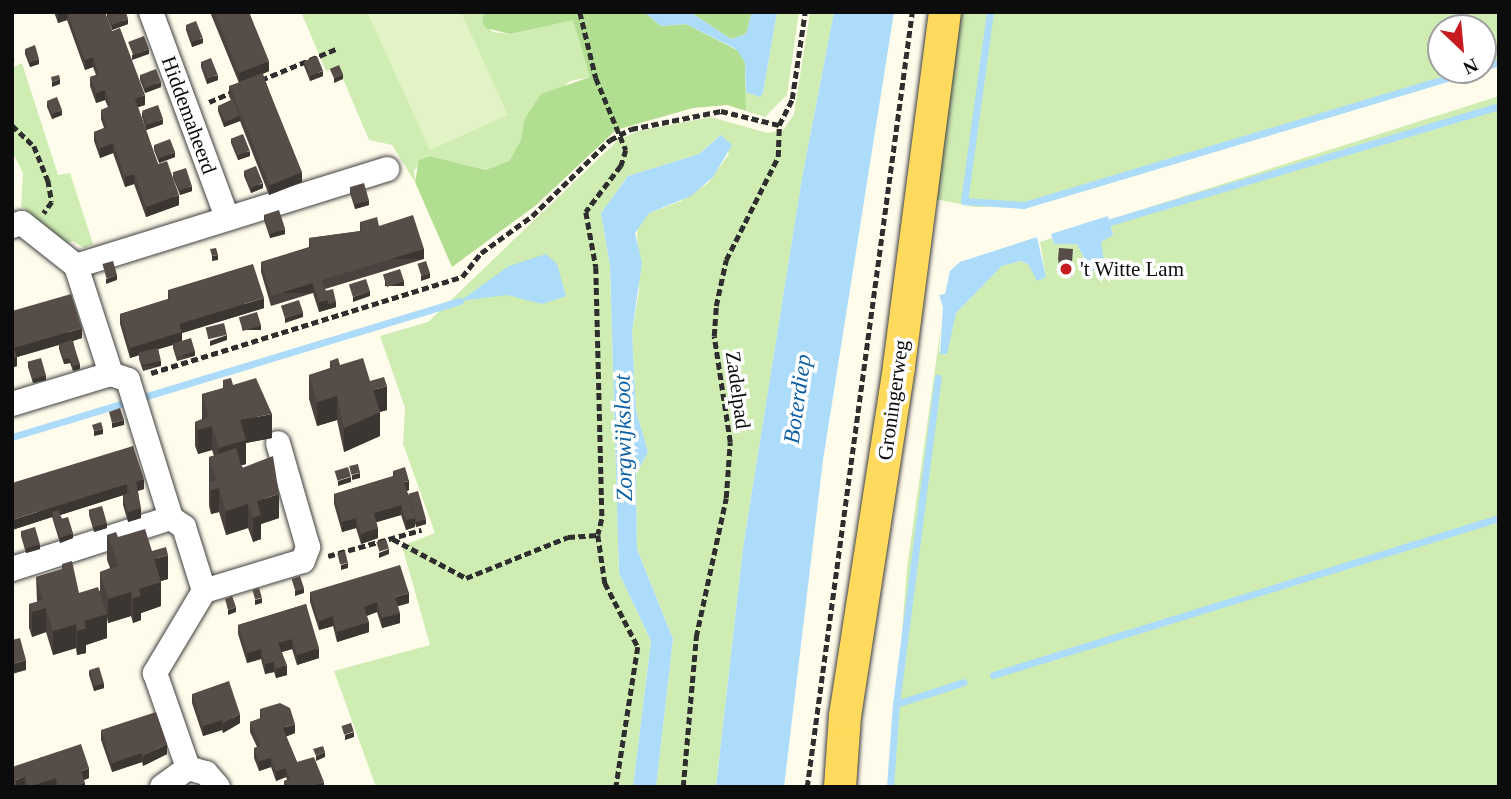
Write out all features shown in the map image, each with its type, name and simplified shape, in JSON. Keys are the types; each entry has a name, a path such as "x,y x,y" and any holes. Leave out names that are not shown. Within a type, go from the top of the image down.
{"main road":[{"name":"Groningerweg","path":"840,787 845,716 899,366 945,12"}],"street":[{"name":"Hiddemaheerd","path":"151,12 227,218"},
{"path":"76,266 387,169"},
{"path":"22,228 76,266 119,377 139,416 171,518 184,527 204,591"},
{"path":"12,404 119,377"},
{"path":"188,768 155,673 204,591 303,561 309,547 278,443"},
{"path":"12,569 171,518"},
{"path":"162,787 188,768"},
{"path":"188,768 206,773 218,787"}],"path":[{"path":"580,12 596,78 622,133 626,150 621,166 586,212 596,267 602,519 598,535 606,583 638,647 616,787"},
{"name":"Zadelpad","path":"683,787 696,637 726,498 730,442 714,336 716,306 726,260 778,157 779,125 792,99 805,12"},
{"name":"Groningerweg","path":"807,787 912,12"},
{"path":"250,85 336,49"},
{"path":"189,110 238,90"},
{"path":"119,377 462,276 481,253 532,216 622,133 721,111 779,125"},
{"path":"12,125 34,146 52,202 22,228"},
{"path":"303,561 421,530"},
{"path":"393,539 466,578 568,537 598,535"}],"green space":[{"path":"301,12 484,12 482,21 493,32 510,34 573,19 590,77 570,81 524,120 521,140 509,161 487,170 430,156 414,170 415,182 392,145 369,140 338,67 326,71"},
{"path":"367,12 461,12 508,115 430,150"},
{"path":"484,12 644,12 661,26 686,24 741,52 745,62 746,111 727,105 693,108 616,130 535,206 452,267 415,182 419,160 430,156 486,170 509,161 521,140 524,120 541,94 590,77 573,20 510,34 486,28 482,21"},
{"path":"690,12 752,12 746,34 731,39"},
{"path":"777,12 799,12 787,95 765,117 746,111 746,92 763,93"},
{"path":"810,12 834,12 802,178 743,548 716,787 656,787 673,639 637,549 636,474 648,452 636,411 632,332 639,291 637,228 649,213 681,201 708,183 729,154 718,137 699,154 628,176 601,213 610,266 619,573 651,641 633,787 376,787 334,671 430,645 402,546 435,533 403,444 405,408 380,336 428,322 618,140 638,131 711,117 768,133 783,130 794,114"},
{"path":"957,12 1499,12 1499,63 1497,14 1427,14 1428,84 1027,206 974,207 930,198"},
{"path":"22,63 58,175 70,173 93,244 84,248 73,241 66,243 21,206 23,173 12,151 12,68"},
{"path":"1499,96 1499,787 890,787 907,568 941,326 939,351 945,355 956,313 1002,266 1021,261 1028,264 1037,280 1046,277 1040,242 1052,238 1054,244 1077,244 1091,271 1103,265 1100,242 1113,234 1109,220"}],"water":[{"path":"644,12 690,12 731,39 746,34 752,12 777,12 763,93 760,97 746,92 745,62 736,49 686,24 661,26"},
{"name":"Boterdiep","path":"834,12 894,12 823,460 784,787 716,787 743,548 802,178"},
{"name":"Zorgwijksloot","path":"721,135 732,145 713,177 691,196 649,213 635,233 642,263 632,332 636,411 648,452 636,474 637,549 673,639 656,787 633,787 651,641 619,573 610,266 601,213 628,176 699,154"},
{"path":"1108,216 1113,235 1101,242 1104,261 1100,269 1091,271 1077,244 1054,244 1051,234"},
{"path":"1037,237 1046,277 1037,281 1028,264 1021,261 1002,266 956,313 947,354 940,354 943,307 939,295 945,294 950,271 960,262"},
{"path":"546,254 557,264 566,296 542,304 507,295 460,301 509,266"}],"building":[{"path":"67,12 105,12 112,31 120,28 145,95 135,99 158,164 167,161 179,195 146,207 134,174 125,177 113,143 100,148 94,132 107,127 101,110 111,106 105,90 96,93 90,77 99,74 93,57 85,60"},
{"path":"107,12 126,12 128,19 112,25"},
{"path":"214,12 249,12 269,61 239,73"},
{"path":"196,21 203,38 193,42 186,25"},
{"path":"144,36 149,49 133,55 128,42"},
{"path":"35,45 39,59 30,62 25,49"},
{"path":"317,56 323,71 310,76 304,61"},
{"path":"211,58 218,75 208,79 201,62"},
{"path":"339,65 343,74 334,78 330,69"},
{"path":"156,69 161,82 145,88 140,75"},
{"path":"262,73 302,172 270,185 230,86"},
{"path":"59,75 60,79 52,82 51,77"},
{"path":"57,97 62,110 52,114 47,101"},
{"path":"233,100 240,116 225,122 218,107"},
{"path":"158,105 163,119 147,125 142,111"},
{"path":"243,134 250,151 238,156 231,139"},
{"path":"170,139 175,152 159,158 154,145"},
{"path":"256,166 263,183 251,188 244,171"},
{"path":"186,168 192,186 179,190 173,172"},
{"path":"364,183 369,200 355,204 350,187"},
{"path":"279,210 285,229 270,234 264,215"},
{"path":"413,215 424,249 322,280 328,300 319,302 313,283 271,296 261,262 312,247 309,238 362,231 360,222 377,217 379,226"},
{"path":"216,248 218,255 212,256 210,249"},
{"path":"1059,248 1073,249 1072,261 1058,260"},
{"path":"113,261 117,275 107,278 102,264"},
{"path":"426,261 430,273 421,276 417,264"},
{"path":"253,264 264,298 179,324 182,332 130,348 120,314 171,298 168,290"},
{"path":"400,269 404,281 387,287 383,275"},
{"path":"366,279 370,291 353,297 349,285"},
{"path":"333,289 336,302 328,304 325,291"},
{"path":"71,294 82,328 14,348 17,357 12,358 12,311"},
{"path":"299,300 303,312 285,318 281,306"},
{"path":"257,312 261,325 243,331 239,318"},
{"path":"224,323 227,335 208,339 206,328"},
{"path":"191,338 195,351 177,357 173,344"},
{"path":"72,340 80,364 73,366 70,358 64,359 59,344"},
{"path":"158,348 161,361 141,365 139,352"},
{"path":"41,358 46,375 33,379 28,362"},
{"path":"338,358 340,365 363,358 370,381 384,377 387,386 373,390 380,412 344,428 337,396 317,402 309,375 332,368 330,361"},
{"path":"231,378 233,385 256,378 272,414 240,420 246,440 219,448 212,426 198,430 195,422 209,417 202,394 225,388 223,380"},
{"path":"120,408 124,420 112,423 109,412"},
{"path":"101,422 103,429 94,431 92,425"},
{"path":"133,446 144,479 136,482 141,508 128,512 123,495 130,493 127,484 12,520 12,483"},
{"path":"236,448 242,468 273,456 279,494 257,501 261,515 253,518 248,504 226,511 219,488 211,490 209,482 216,480 209,457"},
{"path":"358,464 360,473 351,475 349,466"},
{"path":"348,467 351,477 338,481 335,471"},
{"path":"405,467 409,481 404,482 415,518 406,520 401,505 374,513 378,528 361,534 356,518 342,522 334,494 395,476 393,471"},
{"path":"418,491 426,519 416,522 408,494"},
{"path":"102,506 107,523 94,527 89,510"},
{"path":"59,510 61,519 68,517 73,533 60,538 52,512"},
{"path":"35,527 40,544 26,548 21,531"},
{"path":"145,529 152,551 166,547 168,555 154,559 161,582 139,589 141,596 133,598 131,592 108,599 100,572 119,566 107,535 116,532 118,537"},
{"path":"386,539 389,549 379,551 376,542"},
{"path":"345,551 348,563 340,565 337,553"},
{"path":"72,561 79,593 98,587 107,614 84,621 86,628 77,631 76,624 53,631 46,608 32,612 29,604 43,600 36,577 63,569 62,564"},
{"path":"400,565 409,593 395,597 400,613 382,618 377,602 364,607 369,622 337,632 333,616 319,621 310,592"},
{"path":"300,576 304,588 295,591 291,579"},
{"path":"259,588 262,598 255,600 252,590"},
{"path":"232,596 236,607 228,610 225,599"},
{"path":"306,604 319,648 297,655 292,639 278,643 287,665 276,669 274,662 265,664 261,649 247,653 238,625"},
{"path":"20,638 26,660 12,664 12,640"},
{"path":"99,667 104,683 94,686 89,670"},
{"path":"229,681 240,714 223,723 222,720 203,726 192,694"},
{"path":"280,703 290,708 295,724 283,728 297,762 314,757 324,782 309,787 286,787 284,781 290,779 286,768 276,771 271,758 259,761 254,748 261,746 250,722 263,717 260,709"},
{"path":"156,712 167,744 143,756 142,753 112,763 101,730"},
{"path":"351,723 354,732 344,735 341,726"},
{"path":"81,744 89,768 81,771 85,783 73,787 59,787 56,778 28,787 25,777 15,780 17,787 12,787 12,767"},
{"path":"323,746 325,752 316,756 313,749"}],"waterway":[{"path":"990,12 964,201 1024,205 1427,84"},
{"path":"1100,225 1499,106"},
{"path":"12,437 460,301"},
{"path":"896,704 938,378"},
{"path":"993,675 1499,518"},
{"path":"890,787 896,704 964,682"}],"place":[{"name":"'t Witte Lam","path":"1066,269"}]}
